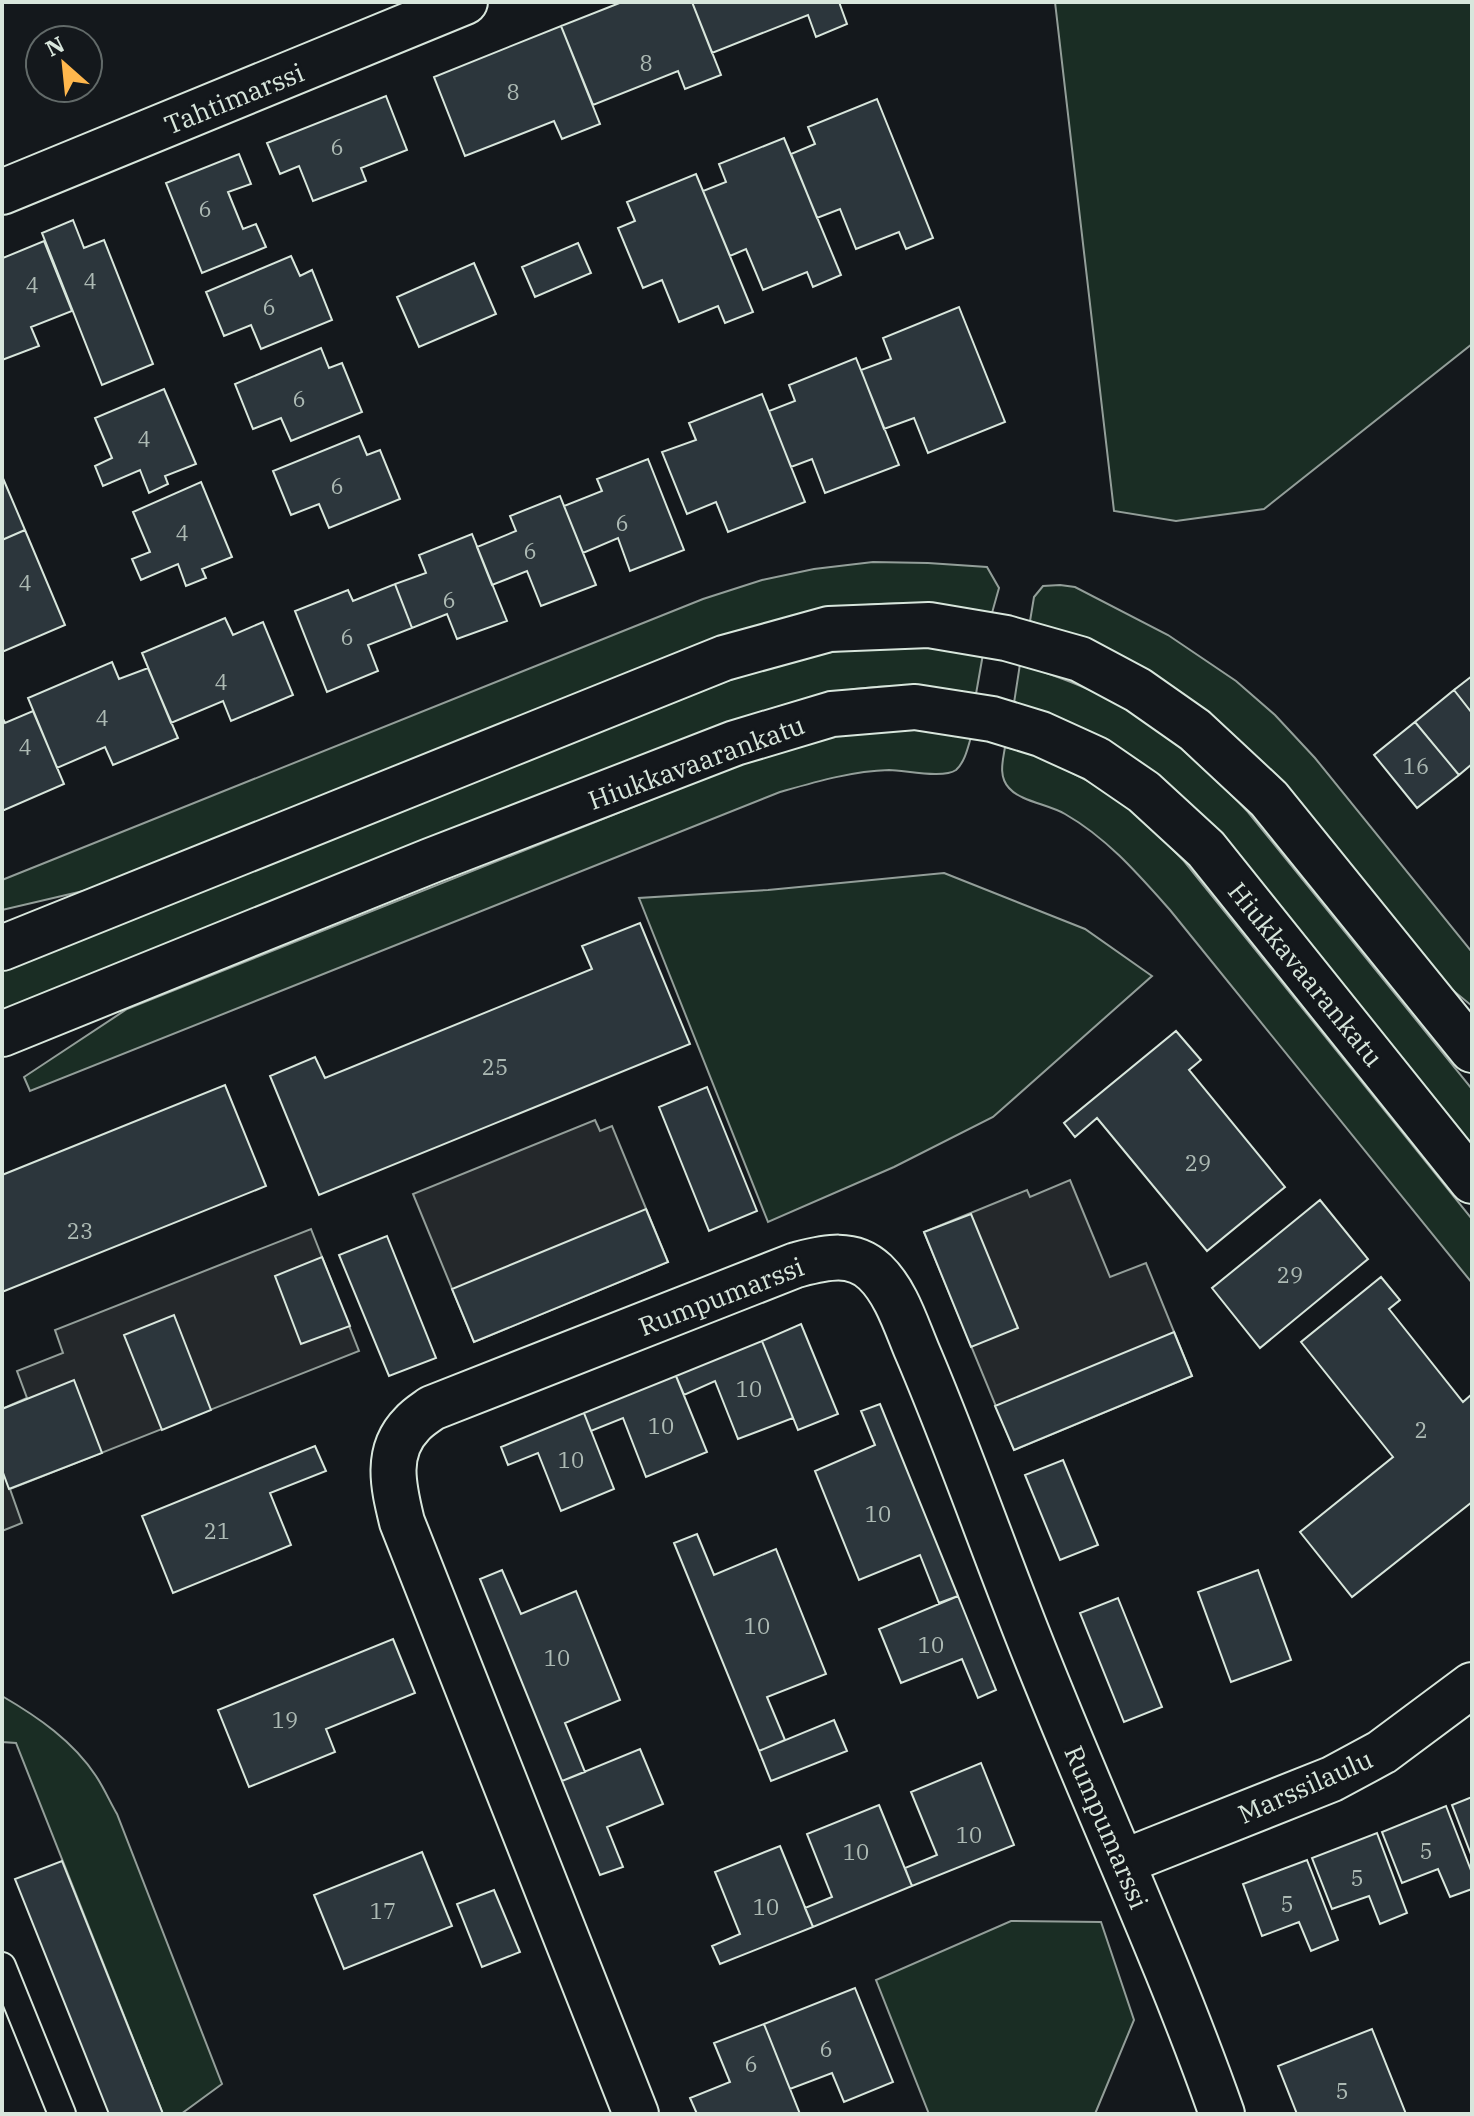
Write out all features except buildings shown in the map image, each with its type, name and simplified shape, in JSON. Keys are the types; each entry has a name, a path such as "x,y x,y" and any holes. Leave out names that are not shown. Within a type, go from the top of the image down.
{"street":[{"name":"Tahtimarssi","path":"2,192 465,2"},
{"path":"2,948 724,658 829,629 929,625 1006,638 1080,659 1138,690 1195,730 1269,799 1472,1050"},
{"name":"Hiukkavaarankatu","path":"2,1034 430,861 735,743 832,714 915,707 992,719 1041,734 1096,759 1144,792 1206,849 1472,1181"},
{"name":"Rumpumarssi","path":"636,2114 402,1522 392,1482 397,1446 410,1425 432,1408 796,1265 826,1257 857,1259 875,1272 889,1289 901,1314 935,1393 1052,1699 1123,1862 1222,2114"},
{"name":"Marssilaulu","path":"1123,1862 1332,1779 1382,1752 1472,1685"}],"lane":[{"path":"2,1966 62,2114"}],"green space":[{"path":"1055,2 1472,2 1472,344 1264,509 1176,521 1114,511"},
{"path":"873,562 987,567 999,588 992,613 923,605 860,605 818,611 717,639 96,888 2,910 2,880 703,599 762,580 814,569"},
{"path":"1043,586 1075,587 1168,635 1236,681 1275,715 1315,758 1472,952 1472,1006 1439,979 1087,642 1030,621 1034,597"},
{"path":"906,646 983,654 976,694 881,686 793,702 750,716 2,1013 2,970 727,681 812,655"},
{"path":"1020,664 1088,689 1127,709 1191,757 1248,812 1472,1089 1472,1150 1218,836 1014,703"},
{"path":"892,729 931,730 971,737 962,763 950,773 861,772 780,792 30,1091 24,1077 127,1009 763,755 823,737"},
{"path":"1005,747 1037,755 1133,809 1184,861 1472,1219 1472,1283 1146,883 1108,845 1080,824 1009,788 1002,773"},
{"path":"944,873 1085,929 1152,976 993,1117 894,1167 768,1222 639,898 768,890"},
{"path":"2,1696 41,1721 77,1752 96,1776 117,1814 222,2084 181,2114 163,2114 16,1743 2,1742"},
{"path":"1011,1921 1101,1922 1134,2020 1095,2114 929,2114 876,1980"}],"shaded area":[{"path":"595,1120 600,1131 612,1126 668,1262 474,1342 413,1194"},
{"path":"1070,1180 1110,1277 1146,1263 1192,1376 1014,1450 924,1232 1027,1190 1030,1197"},
{"path":"311,1229 359,1351 10,1489 22,1523 2,1531 2,1409 27,1398 17,1371 63,1353 55,1330"}]}
